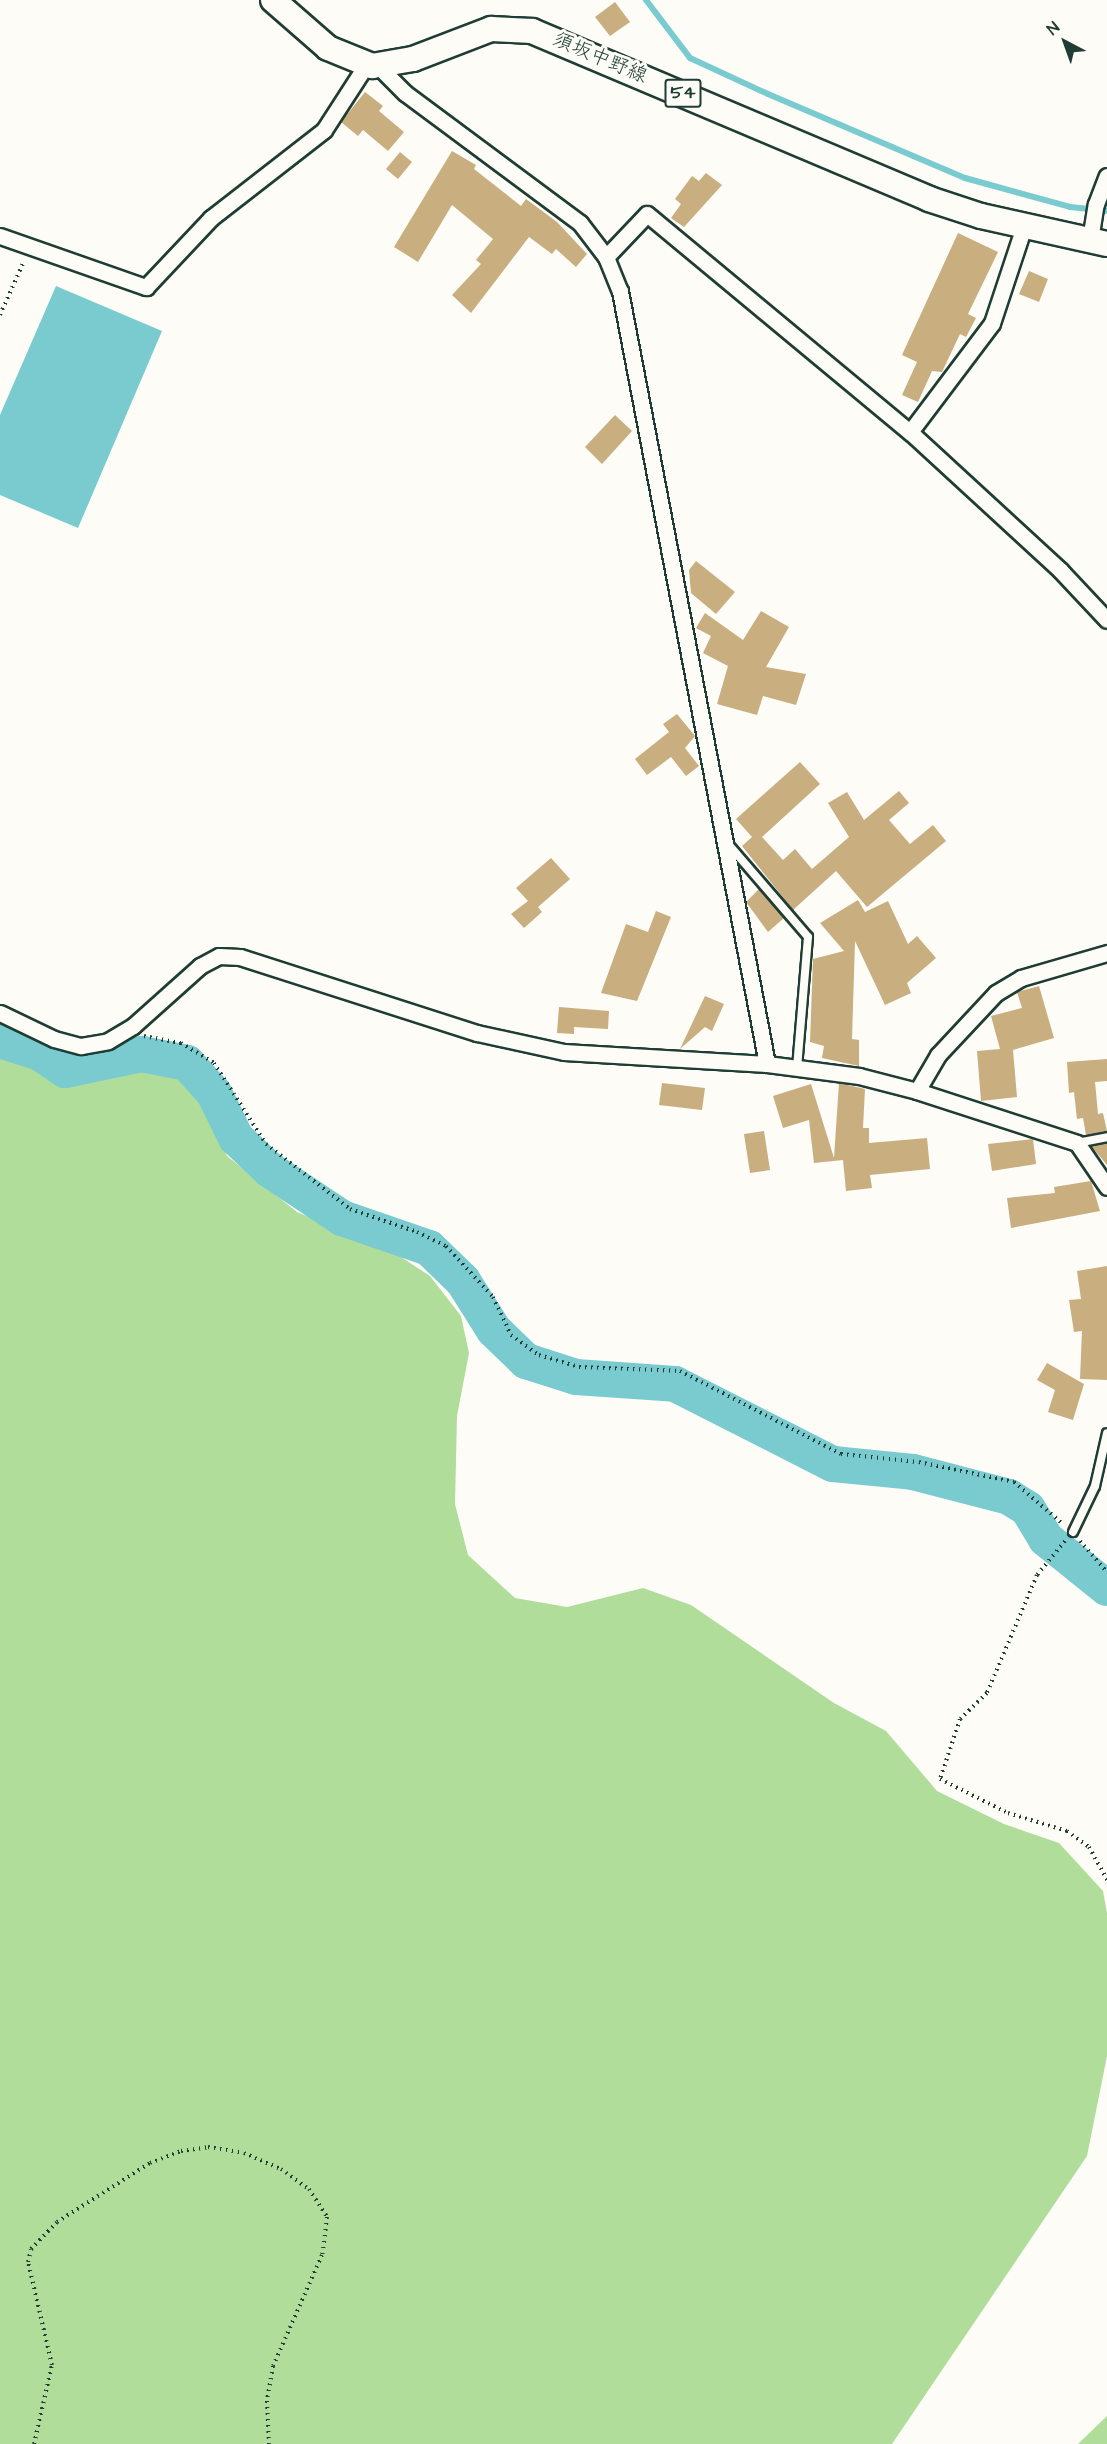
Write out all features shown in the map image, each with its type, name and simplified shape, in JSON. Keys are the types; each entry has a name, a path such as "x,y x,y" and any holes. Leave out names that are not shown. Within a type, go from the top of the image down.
{"main road":[{"path":"273,0 322,44 372,65"},
{"name":"須坂中野線","path":"372,65 413,59 491,29 532,31 929,199 1024,226 1097,236"}],"street":[{"path":"0,236 146,287 211,218 324,130 372,65 405,93 580,223 606,257 620,291 767,1064"},
{"path":"1097,236 1096,204 1107,176"},
{"path":"606,257 647,214 910,432 1061,571 1107,620"},
{"path":"910,432 992,323 1024,226"},
{"path":"917,1091 938,1055 996,993 1021,978 1107,953"},
{"path":"0,1012 54,1039 81,1046 108,1041 133,1026 200,966 219,956 240,957 477,1033 564,1052 767,1064 859,1076 917,1091 1077,1143 1107,1186"}],"lane":[{"path":"724,840 808,937 797,1068"},
{"path":"1077,1143 1107,1137"},
{"path":"1073,1532 1095,1486 1107,1433"}],"path":[{"path":"0,315 30,246"},
{"path":"133,1026 148,1040 181,1043 214,1063 266,1144 350,1209 417,1232 446,1246 493,1297 512,1335 539,1355 579,1367 680,1371 841,1454 919,1462 1014,1482 1073,1532 1107,1572"},
{"path":"1073,1532 1037,1575 987,1693 960,1719 940,1779 1008,1813 1067,1831 1089,1848 1107,1880"},
{"path":"34,2444 52,2365 28,2262 31,2249 57,2222 150,2163 181,2151 208,2147 244,2153 281,2169 309,2189 327,2217 322,2255 273,2366 267,2401 269,2444"}],"green space":[{"path":"0,1051 59,1081 144,1069 180,1072 202,1099 227,1156 297,1212 398,1255 430,1276 461,1316 469,1353 457,1416 455,1504 468,1555 515,1598 567,1607 643,1588 691,1605 834,1703 886,1731 937,1791 1004,1824 1059,1843 1103,1891 1107,1913 1107,2056 1087,2156 892,2444 0,2444"},
{"path":"1107,2416 1107,2444 1078,2444"}],"water":[{"path":"56,286 162,331 78,528 0,495 0,415"}],"building":[{"path":"615,2 630,22 610,36 595,17"},
{"path":"365,92 383,106 379,111 404,132 388,151 363,130 358,136 341,122"},
{"path":"452,151 476,165 474,169 521,206 526,199 557,222 587,254 576,267 556,249 552,254 529,237 471,313 452,295 481,264 476,260 493,239 452,205 418,262 394,247"},
{"path":"400,152 412,162 398,179 386,169"},
{"path":"706,173 722,185 684,227 671,218 681,204 675,199 692,176 699,181"},
{"path":"958,233 998,252 968,314 976,318 966,337 960,334 942,372 932,371 918,402 902,395 917,362 902,355"},
{"path":"1029,271 1048,279 1039,302 1019,294"},
{"path":"615,415 632,431 602,464 585,447"},
{"path":"696,561 735,592 716,614 691,593 689,570"},
{"path":"761,611 789,627 766,667 806,674 796,705 763,696 757,715 717,704 728,666 703,653 711,636 696,628 705,613 743,640"},
{"path":"677,714 695,736 685,748 699,766 686,776 671,757 647,775 635,759 669,732 663,724"},
{"path":"800,762 820,784 762,837 783,860 795,849 812,869 849,837 828,803 847,792 864,820 899,791 909,803 889,820 910,844 933,825 946,841 867,907 836,871 793,910 742,846 752,837 736,819"},
{"path":"551,858 570,879 538,907 542,912 524,928 511,914 528,901 516,888"},
{"path":"759,889 784,918 768,932 746,902"},
{"path":"858,900 865,912 888,901 908,944 917,936 936,958 907,983 911,993 885,1005 855,941 852,1039 859,1040 859,1066 822,1058 824,1046 810,1042 813,959 844,951 820,923"},
{"path":"656,911 671,917 637,1001 601,993 626,924 648,932"},
{"path":"1039,986 1054,1038 1013,1050 1017,1097 981,1101 977,1051 1000,1049 991,1016 1022,1008 1017,992"},
{"path":"705,996 724,1004 712,1031 705,1027 680,1049"},
{"path":"559,1007 609,1011 608,1029 574,1027 574,1034 557,1033"},
{"path":"1107,1059 1107,1081 1095,1082 1098,1114 1103,1113 1107,1131 1086,1135 1083,1118 1077,1119 1074,1092 1069,1093 1067,1062"},
{"path":"662,1083 705,1088 702,1110 659,1105"},
{"path":"839,1083 865,1089 863,1128 869,1128 869,1143 927,1138 930,1169 870,1175 872,1188 846,1191 843,1160 814,1163 809,1120 783,1128 773,1096 811,1084 834,1158"},
{"path":"764,1131 770,1170 750,1173 744,1134"},
{"path":"1033,1139 1036,1164 992,1171 988,1144"},
{"path":"1107,1143 1107,1165 1091,1146"},
{"path":"1091,1181 1100,1211 1011,1228 1007,1198 1055,1193 1054,1187"},
{"path":"1107,1266 1107,1380 1080,1379 1082,1331 1074,1332 1069,1300 1081,1299 1077,1271"},
{"path":"1047,1363 1084,1384 1073,1420 1048,1412 1055,1390 1037,1380"}],"waterway":[{"path":"646,0 690,58 768,94 965,178 1070,207 1107,211"},
{"path":"0,1040 40,1053 65,1070 142,1054 187,1063 214,1093 236,1138 270,1170 342,1218 429,1248 463,1281 494,1330 526,1361 576,1377 675,1384 833,1464 913,1472 1009,1497 1028,1509 1046,1539 1107,1588"}]}
